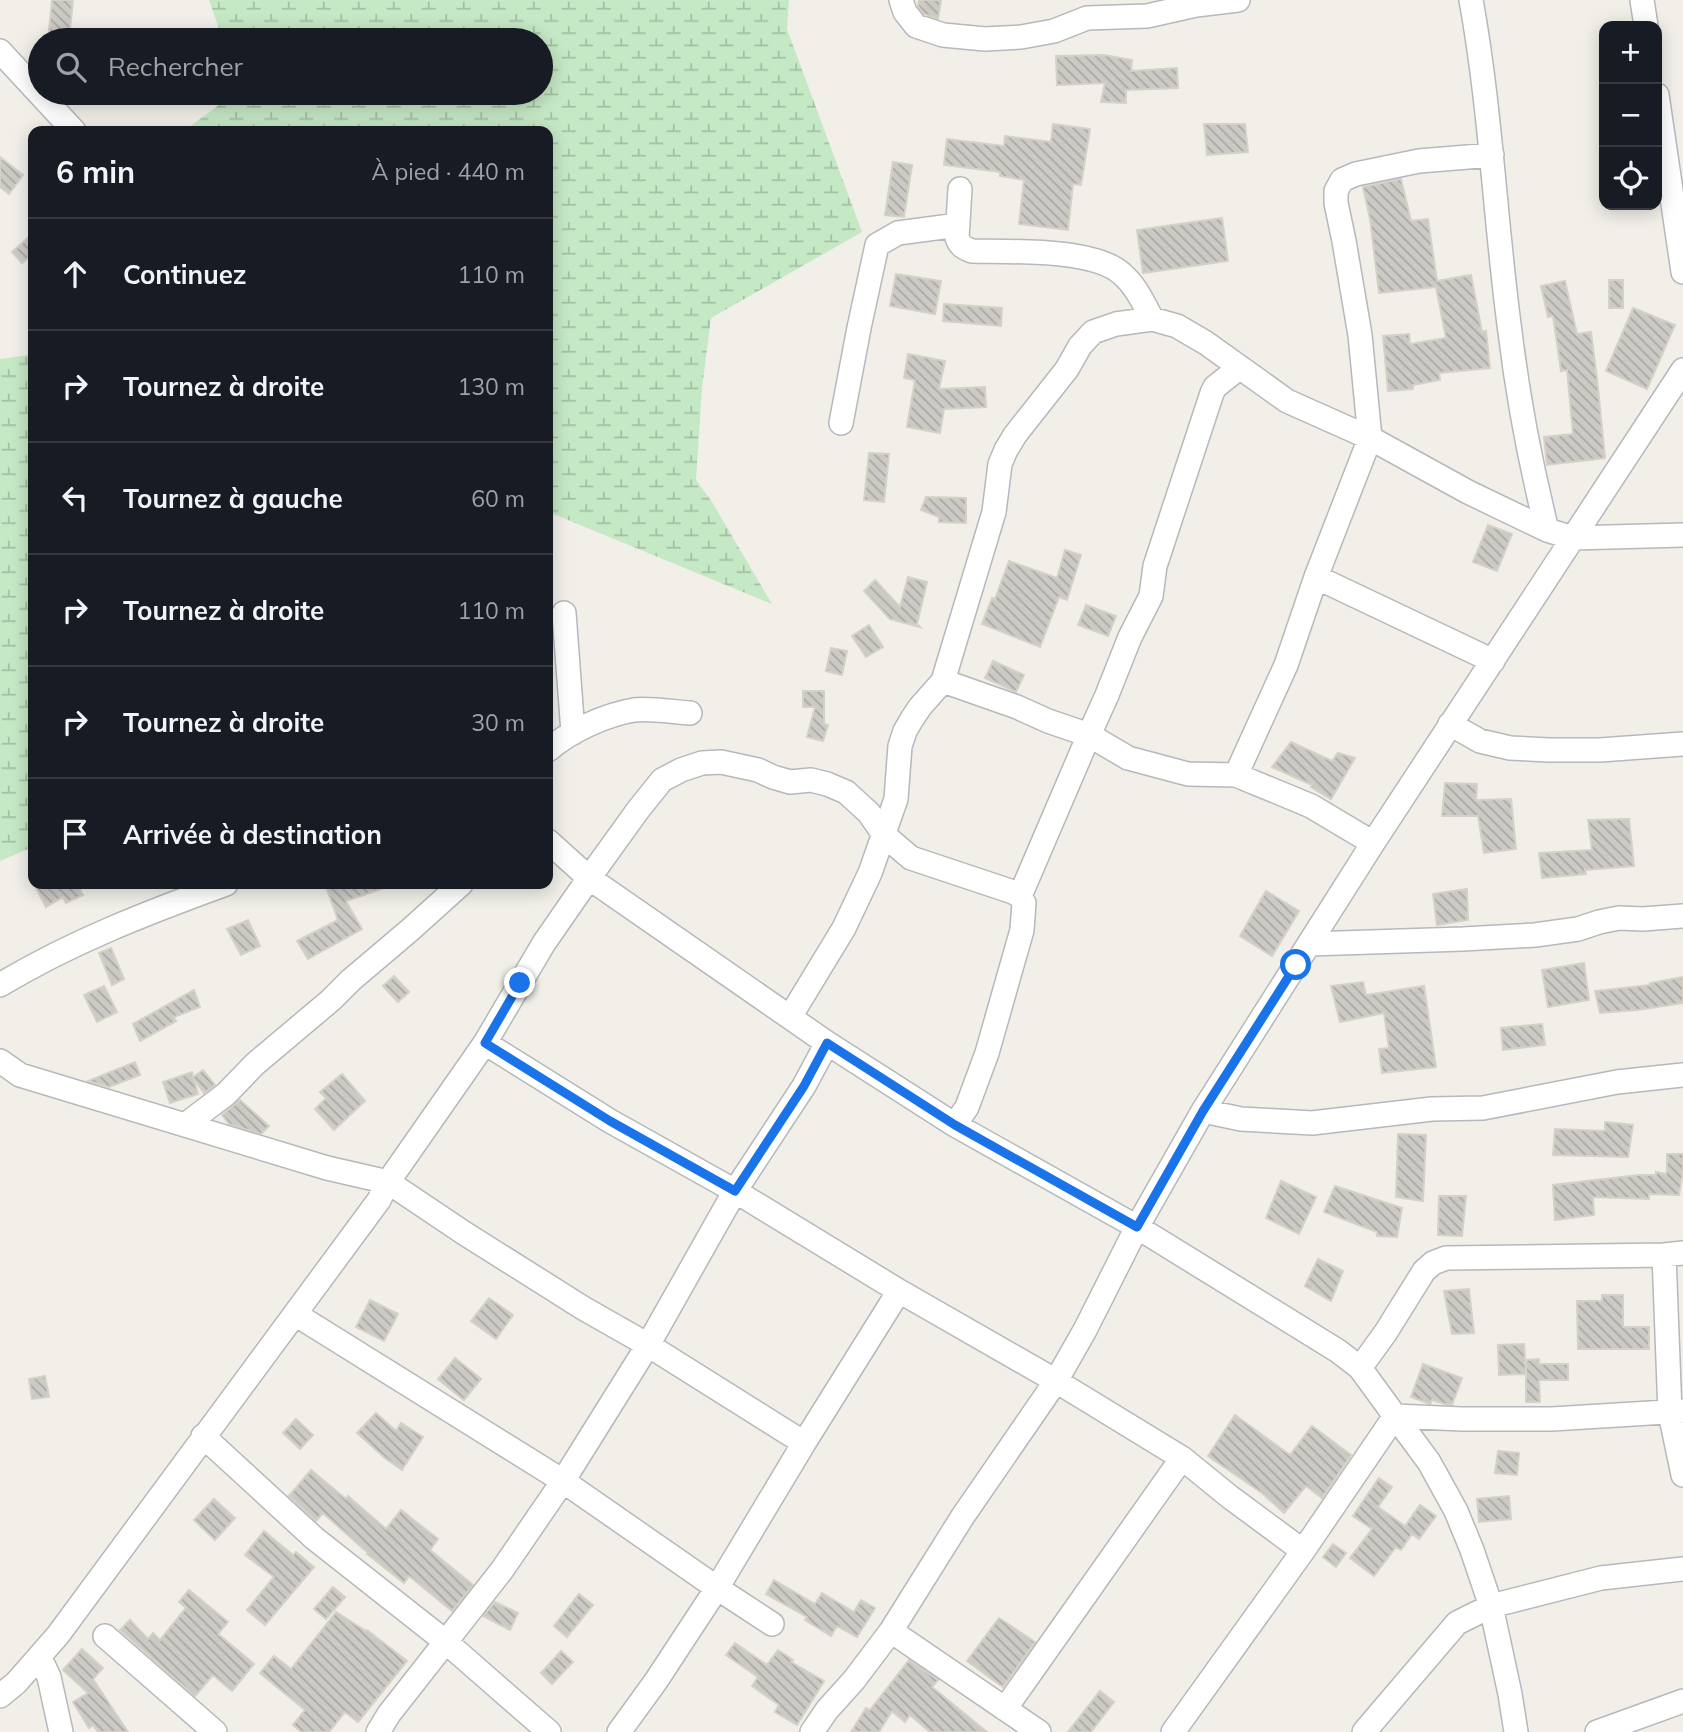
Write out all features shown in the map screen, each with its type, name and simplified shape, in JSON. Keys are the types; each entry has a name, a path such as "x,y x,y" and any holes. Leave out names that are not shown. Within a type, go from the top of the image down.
{"street":[{"path":"901,0 905,12 916,26 943,36 985,39 1021,37 1054,31 1086,9 1147,16 1197,3 1238,0"},
{"path":"1471,0 1481,57 1510,333 1537,493 1547,530"},
{"path":"1642,0 1645,21"},
{"path":"0,51 28,81"},
{"path":"50,105 69,126"},
{"path":"1662,129 1683,272"},
{"path":"1236,775 1286,665 1316,577 1370,438 1360,335 1336,191 1342,180 1356,174 1419,161 1492,155"},
{"path":"960,189 957,238 965,249 1076,256 1103,263 1119,271 1135,288 1152,319"},
{"path":"841,423 877,245 898,233 958,225"},
{"path":"790,1017 844,928 870,873 896,799 900,747 905,731 920,707 943,681 994,512 1000,464 1006,450 1067,369 1080,346 1093,332 1116,324 1152,319 1177,326 1206,343 1287,401 1370,438 1468,492 1547,530 1573,538 1683,535"},
{"path":"1020,896 1130,637 1151,596 1155,566 1212,393 1239,368"},
{"path":"812,1732 827,1721 891,1631 963,1516 1056,1381 1137,1227 1203,1111 1373,842 1683,370"},
{"path":"1316,577 1493,661"},
{"path":"564,613 573,733"},
{"path":"943,681 1017,706 1048,721 1089,735 1128,758 1188,774 1236,775 1311,806 1373,842"},
{"path":"553,746 594,722 635,710 690,713"},
{"path":"1450,724 1480,741 1510,748 1600,750 1683,744"},
{"path":"0,1696 16,1684 40,1658 379,1200 388,1182 485,1043 544,943 638,810 663,780 681,770 722,762 758,770 790,782 811,780 827,784 846,792 869,813 884,835 911,858 1020,896 1024,903 1022,930 988,1053 967,1107 955,1125"},
{"path":"553,846 589,878 827,1043 955,1125 1137,1227 1338,1351 1360,1368 1429,1462 1456,1511 1491,1606 1516,1732"},
{"path":"0,985 66,949 212,889"},
{"path":"185,1125 226,1094 254,1064 331,1000 455,889"},
{"path":"1309,944 1535,935 1577,929 1619,918 1683,916"},
{"path":"485,1043 610,1121 735,1191 1182,1458 1303,1551"},
{"path":"378,1732 389,1714 502,1570 563,1481 648,1345 735,1191 804,1086 827,1043"},
{"path":"0,1061 20,1075 327,1168 388,1182 561,1294 804,1443"},
{"path":"1203,1111 1241,1119 1311,1123 1432,1109 1483,1108 1617,1082 1683,1075"},
{"path":"1360,1368 1424,1271 1433,1263 1446,1258 1673,1254 1676,1412 1683,1475"},
{"path":"619,1732 717,1588 899,1291"},
{"path":"295,1314 563,1481 772,1624"},
{"path":"1395,1416 1552,1419 1676,1412"},
{"path":"1173,1732 1303,1551 1395,1416"},
{"path":"204,1436 313,1538 446,1642 549,1732"},
{"path":"1005,1709 1182,1458"},
{"path":"1364,1732 1457,1623 1491,1606 1601,1578 1683,1569"},
{"path":"891,1631 1039,1732"},
{"path":"105,1636 215,1732"},
{"path":"40,1658 49,1677 61,1732"},
{"path":"1597,1732 1683,1702"}],"green space":[{"path":"209,0 789,0 787,29 862,232 711,318 702,388 696,480 712,502 772,604 553,514 553,126 191,126 219,105 553,105 553,28 219,28"},
{"path":"28,355 28,849 0,861 0,359"}],"building":[{"path":"52,0 73,0 70,28 49,28"},
{"path":"919,0 941,0 938,19 924,14 918,6"},
{"path":"1104,55 1132,60 1131,71 1177,68 1178,88 1126,90 1126,103 1101,102 1105,83 1057,85 1056,56"},
{"path":"1053,124 1090,129 1081,185 1073,184 1068,230 1019,224 1024,180 1000,176 1000,172 944,165 947,139 1004,146 1005,136 1051,142"},
{"path":"1204,124 1245,124 1248,152 1207,155"},
{"path":"0,157 23,175 9,194 0,187"},
{"path":"893,162 912,165 904,217 885,215"},
{"path":"1401,179 1411,221 1428,219 1437,281 1471,275 1482,332 1486,331 1490,368 1439,373 1440,380 1413,385 1413,389 1388,391 1383,336 1409,334 1410,344 1446,338 1436,287 1379,293 1370,219 1363,187"},
{"path":"1222,218 1228,261 1143,273 1137,230"},
{"path":"28,238 28,258 22,263 12,252"},
{"path":"896,274 941,281 935,314 890,306"},
{"path":"1609,280 1623,280 1623,308 1609,308"},
{"path":"1565,281 1577,334 1591,332 1605,458 1547,465 1544,437 1573,434 1567,370 1561,371 1553,316 1548,317 1541,286"},
{"path":"944,304 1002,308 1001,326 943,321"},
{"path":"1633,308 1675,325 1647,389 1606,371"},
{"path":"908,354 945,361 939,389 985,387 986,407 944,409 940,433 907,427 915,380 904,378"},
{"path":"869,453 889,454 884,502 864,500"},
{"path":"926,497 966,498 966,523 939,522 939,517 921,510"},
{"path":"1488,525 1512,534 1497,571 1473,562"},
{"path":"1065,550 1081,555 1067,600 1059,597 1040,647 982,624 992,598 995,599 1009,561 1057,578"},
{"path":"908,577 927,582 917,624 920,627 890,619 864,591 875,580 900,607"},
{"path":"1086,605 1116,616 1108,636 1078,625"},
{"path":"869,625 883,647 866,657 852,636"},
{"path":"831,648 847,651 842,675 826,671"},
{"path":"993,661 1024,675 1016,692 985,678"},
{"path":"803,691 824,691 824,724 828,725 823,741 807,737 815,707 803,707"},
{"path":"1291,742 1332,761 1338,753 1355,758 1331,799 1311,787 1312,785 1272,767"},
{"path":"1445,783 1477,784 1476,800 1511,799 1516,849 1484,853 1478,816 1442,816"},
{"path":"1629,819 1634,866 1585,870 1586,874 1542,878 1539,853 1592,850 1588,820"},
{"path":"37,889 80,889 83,895 66,903 63,897 46,907"},
{"path":"327,889 381,889 346,901 362,929 308,959 297,941 338,920"},
{"path":"1467,889 1468,920 1437,925 1433,894"},
{"path":"1266,891 1299,911 1272,956 1240,936"},
{"path":"248,920 260,946 241,955 227,929"},
{"path":"111,948 124,979 112,985 99,953"},
{"path":"1584,963 1589,1000 1548,1007 1542,970"},
{"path":"394,976 409,992 398,1002 383,986"},
{"path":"1683,977 1683,1003 1600,1013 1595,991 1650,985"},
{"path":"1363,982 1366,995 1424,986 1436,1067 1382,1073 1379,1049 1389,1048 1384,1013 1340,1022 1331,986"},
{"path":"104,986 117,1012 97,1022 84,995"},
{"path":"194,990 200,1007 174,1017 176,1021 140,1041 133,1024"},
{"path":"1542,1024 1545,1045 1503,1050 1501,1028"},
{"path":"135,1062 140,1075 109,1087 88,1081"},
{"path":"203,1070 215,1085 204,1093 194,1079 198,1094 170,1103 163,1082 192,1072 193,1077"},
{"path":"342,1074 365,1101 334,1130 315,1109 326,1098 320,1092"},
{"path":"240,1100 269,1126 261,1134 229,1124 222,1115"},
{"path":"1605,1122 1633,1125 1628,1157 1553,1155 1555,1129 1605,1131"},
{"path":"1398,1134 1426,1135 1423,1201 1396,1197"},
{"path":"1667,1154 1683,1154 1679,1195 1649,1194 1649,1199 1593,1197 1594,1215 1555,1220 1553,1185 1656,1175 1656,1172 1666,1174"},
{"path":"1281,1181 1316,1197 1299,1234 1266,1218"},
{"path":"1335,1186 1402,1208 1397,1237 1377,1236 1377,1232 1324,1212"},
{"path":"1439,1196 1466,1196 1462,1236 1438,1235"},
{"path":"1318,1259 1343,1271 1331,1301 1305,1286"},
{"path":"1469,1289 1474,1333 1452,1334 1444,1291"},
{"path":"1602,1295 1623,1295 1623,1327 1649,1327 1649,1349 1578,1349 1577,1301 1602,1301"},
{"path":"489,1298 513,1315 496,1339 471,1321"},
{"path":"370,1300 398,1314 384,1341 356,1327"},
{"path":"1524,1344 1526,1374 1499,1375 1498,1345"},
{"path":"455,1358 481,1379 464,1400 438,1379"},
{"path":"1539,1359 1539,1364 1568,1364 1568,1380 1539,1380 1540,1402 1526,1402 1526,1360"},
{"path":"1423,1364 1462,1378 1452,1405 1432,1400 1430,1404 1411,1397"},
{"path":"45,1376 49,1397 32,1399 29,1379"},
{"path":"376,1413 396,1431 401,1423 423,1437 402,1470 357,1433"},
{"path":"1235,1415 1290,1455 1312,1426 1351,1455 1322,1498 1306,1486 1284,1513 1262,1493 1208,1456"},
{"path":"296,1419 313,1435 300,1449 283,1433"},
{"path":"1498,1451 1519,1453 1517,1475 1495,1473"},
{"path":"311,1470 346,1499 348,1496 386,1529 401,1510 438,1539 430,1550 473,1585 452,1611 409,1576 404,1583 367,1554 323,1513 316,1521 289,1496"},
{"path":"1379,1478 1392,1487 1378,1507 1405,1526 1420,1505 1436,1516 1419,1539 1412,1534 1401,1550 1396,1547 1374,1576 1350,1558 1372,1529 1353,1516"},
{"path":"1509,1496 1511,1519 1479,1522 1477,1499"},
{"path":"214,1499 235,1518 215,1540 194,1520"},
{"path":"264,1531 293,1555 296,1552 314,1567 265,1625 247,1610 274,1577 245,1555"},
{"path":"1333,1544 1346,1553 1336,1567 1323,1557"},
{"path":"774,1580 815,1604 822,1593 854,1612 861,1600 875,1608 857,1637 837,1626 831,1636 805,1620 807,1617 766,1594"},
{"path":"333,1587 345,1597 326,1619 314,1609"},
{"path":"189,1590 228,1622 218,1634 254,1664 232,1691 213,1675 195,1696 120,1630 130,1620 148,1639 153,1633 160,1640 186,1608 179,1602"},
{"path":"579,1594 593,1605 567,1637 554,1626"},
{"path":"495,1602 518,1613 510,1630 483,1616"},
{"path":"336,1612 367,1630 407,1661 358,1722 345,1712 329,1732 301,1732 293,1725 305,1710 260,1673 274,1656 291,1669"},
{"path":"999,1618 1035,1642 1003,1687 967,1661"},
{"path":"735,1643 767,1665 778,1650 793,1660 791,1662 824,1681 797,1725 775,1712 779,1705 752,1686 758,1677 726,1655"},
{"path":"82,1649 103,1668 93,1679 128,1732 98,1732 93,1725 89,1728 73,1702 88,1693 63,1670"},
{"path":"561,1651 573,1662 552,1684 541,1673"},
{"path":"909,1660 938,1680 932,1687 987,1732 930,1732 910,1715 905,1722 892,1711 879,1732 851,1732 866,1708 870,1710"},
{"path":"1100,1691 1114,1702 1091,1732 1068,1732"}],"route":[{"path":"520,983 485,1043 610,1121 735,1191 804,1086 827,1043 955,1125 1137,1227 1203,1111 1296,965"}]}
